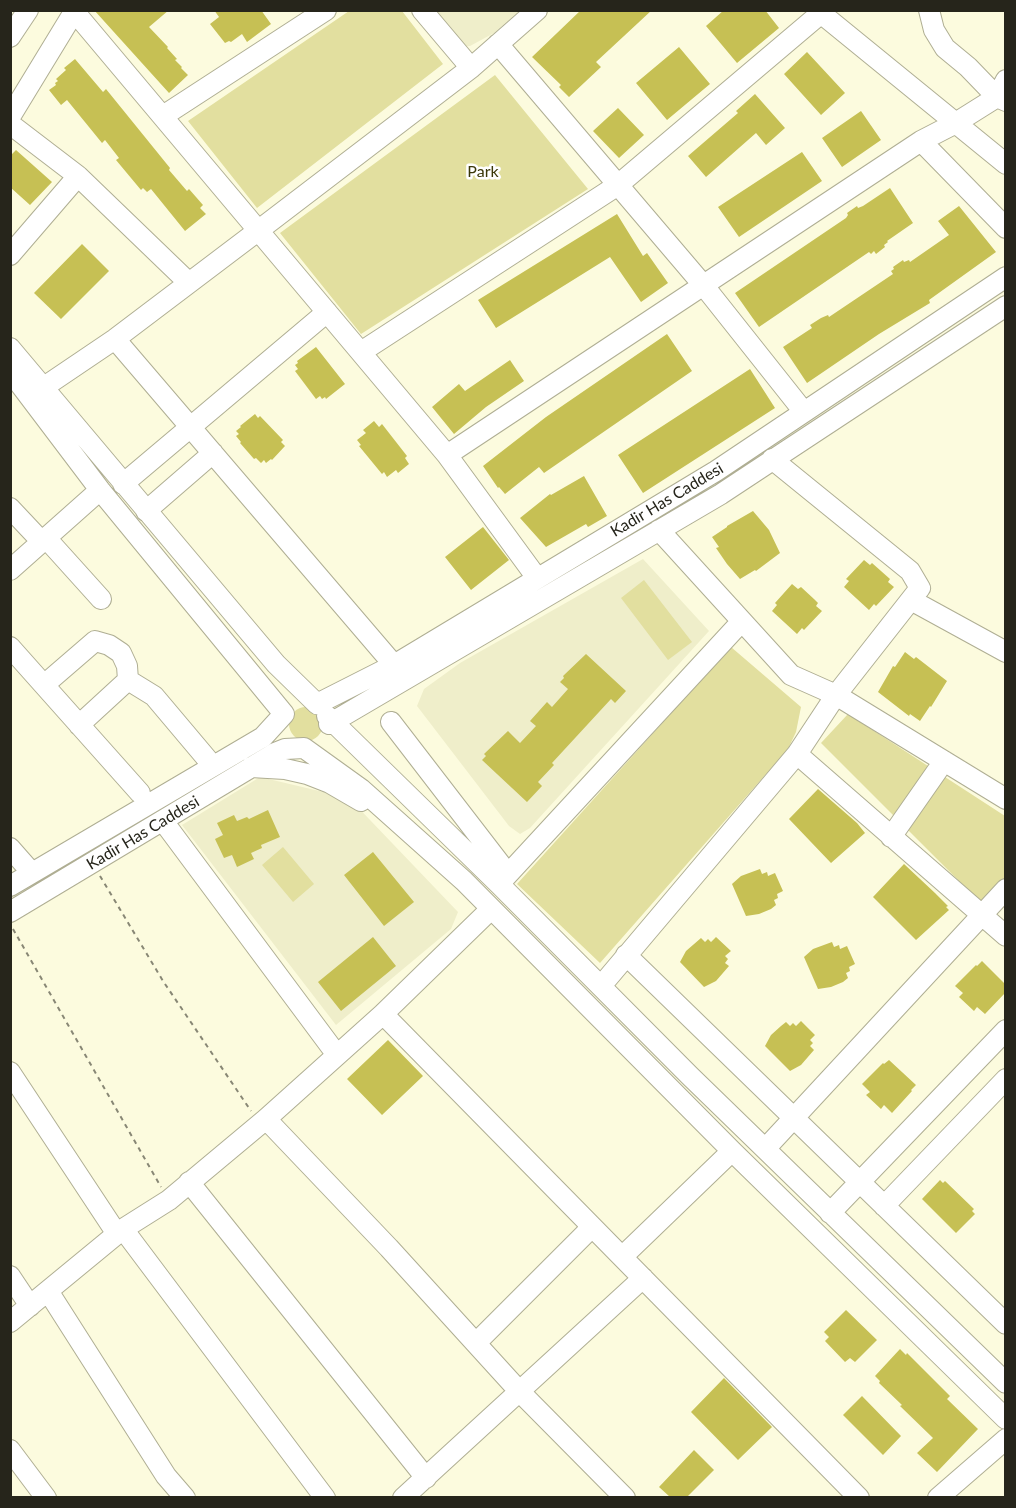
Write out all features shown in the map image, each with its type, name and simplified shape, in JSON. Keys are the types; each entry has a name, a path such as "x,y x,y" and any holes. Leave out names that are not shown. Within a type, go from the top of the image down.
{"street":[{"path":"10,37 28,10"},
{"path":"163,116 326,10"},
{"path":"422,10 471,68"},
{"path":"44,387 115,339 471,68 537,10"},
{"path":"447,455 921,141 954,124 1003,93 945,48 934,30 928,10"},
{"path":"10,117 74,11 447,455 537,578"},
{"path":"361,352 618,185 818,12 954,124 1004,161"},
{"path":"498,44 704,286 804,412"},
{"path":"10,124 78,176 188,282"},
{"path":"921,141 1005,228"},
{"path":"10,255 78,176"},
{"name":"Kadir Has Caddesi","path":"326,716 394,664 716,471 1005,277"},
{"name":"Kadir Has Caddesi","path":"326,716 721,494 1005,306"},
{"path":"123,484 327,312"},
{"path":"115,339 394,664"},
{"path":"10,348 276,664 326,716 504,879 601,986 1005,1383"},
{"path":"10,371 100,490 284,714 283,730 286,737 344,775 464,881 732,1151 1005,1419"},
{"path":"146,511 213,453"},
{"path":"601,986 797,754 836,695 920,588 910,571 772,459"},
{"path":"10,570 100,490"},
{"path":"10,508 101,599"},
{"path":"659,530 791,675 836,695 1005,799"},
{"path":"911,600 1005,652"},
{"path":"504,879 742,621"},
{"path":"44,685 95,641 109,645 121,653 127,666 128,680"},
{"path":"10,647 140,794"},
{"path":"79,725 128,680"},
{"path":"128,680 154,696 213,766"},
{"path":"284,714 294,705 302,702 326,716"},
{"name":"Kadir Has Caddesi","path":"10,886 263,737 284,714"},
{"path":"304,748 319,744 324,738 326,716"},
{"path":"391,722 504,879"},
{"name":"Kadir Has Caddesi","path":"10,912 275,753 285,749 304,748"},
{"path":"797,754 1005,936"},
{"path":"891,837 944,761"},
{"path":"251,767 285,770 316,777 402,825"},
{"path":"163,821 337,1055"},
{"path":"10,848 32,873"},
{"path":"765,1149 1005,889"},
{"path":"10,1322 120,1231 169,1200 266,1119 383,1014 491,909"},
{"path":"626,954 1005,1324"},
{"path":"383,1014 859,1497"},
{"path":"830,1213 1005,1030"},
{"path":"10,1072 120,1231 325,1497"},
{"path":"884,1206 1005,1079"},
{"path":"266,1119 389,1248 520,1392 626,1497"},
{"path":"622,1257 732,1151"},
{"path":"189,1182 426,1478"},
{"path":"476,1343 592,1227"},
{"path":"10,1276 30,1306"},
{"path":"403,1497 643,1278"},
{"path":"48,1291 166,1476 185,1497"},
{"path":"938,1497 1005,1439"},
{"path":"10,1450 46,1497"}],"path":[{"path":"92,864 163,981 246,1104 256,1115 266,1119"},
{"path":"10,924 169,1200"}],"shaded area":[{"path":"427,11 519,11 494,33 470,46 458,47"},
{"path":"643,559 709,631 530,828 520,834 509,826 417,706 424,689 460,663"},
{"path":"260,777 349,798 458,912 451,929 336,1025 182,825"}],"green space":[{"path":"349,11 402,11 443,64 257,208 188,121"},
{"name":"Park","path":"495,75 588,189 361,334 280,233"},
{"path":"644,580 692,642 668,660 621,598"},
{"path":"731,647 801,707 796,732 788,749 600,963 517,884"},
{"path":"306,707 318,712 323,724 318,736 306,741 294,736 289,724 294,712"},
{"path":"848,714 1005,816 1005,879 982,904 821,743"},
{"path":"283,847 314,884 293,902 262,865"}],"building":[{"path":"94,10 169,10 149,27 168,47 177,59 175,60 188,75 169,93"},
{"path":"214,10 261,10 271,24 247,42 242,34 231,42 225,43 210,24 219,17"},
{"path":"581,10 652,10 596,62 601,67 569,97 559,87 561,85 532,57"},
{"path":"724,10 765,10 779,28 737,63 706,26"},
{"path":"679,47 710,84 667,120 636,83"},
{"path":"807,52 845,93 821,115 784,74"},
{"path":"75,59 103,92 106,89 170,168 169,170 203,205 200,208 206,214 185,231 151,189 147,192 143,188 141,190 116,160 119,158 105,140 102,143 67,100 61,105 49,90 56,85 58,81 56,79 66,70 64,68"},
{"path":"755,94 785,128 766,145 756,133 706,177 688,156 738,113 736,111"},
{"path":"618,108 644,135 619,158 593,131"},
{"path":"861,111 881,140 842,167 822,138"},
{"path":"16,150 52,182 30,205 10,187 10,156"},
{"path":"802,152 822,181 739,237 718,207"},
{"path":"890,188 913,223 887,241 885,247 876,254 874,251 871,254 869,252 759,327 735,293 846,218 847,213 857,206 858,208 863,206"},
{"path":"959,206 996,252 929,300 930,303 879,334 807,383 783,347 812,328 810,325 828,315 829,317 893,274 891,271 893,267 903,260 910,262 949,235 938,221"},
{"path":"617,214 643,256 647,253 668,283 641,302 610,257 496,328 478,300"},
{"path":"82,244 109,271 61,319 34,293"},
{"path":"667,334 692,371 544,473 539,467 505,494 498,488 483,466 546,417"},
{"path":"316,347 345,384 326,399 320,396 316,399 295,371 298,369 295,365 297,361"},
{"path":"510,360 524,381 486,407 454,434 432,407 459,384 465,391"},
{"path":"750,369 775,408 643,493 618,455"},
{"path":"255,414 258,418 260,416 283,440 281,442 285,446 266,463 264,460 261,463 256,458 254,459 236,436 239,434 236,431 240,426"},
{"path":"374,421 379,427 382,424 407,456 405,458 409,464 398,473 396,470 387,477 359,446 361,445 357,440 366,433 363,430"},
{"path":"584,476 607,516 588,527 586,524 546,547 520,518 550,494"},
{"path":"753,511 769,530 780,553 756,571 740,579 716,548 719,547 712,537"},
{"path":"483,527 509,560 471,590 445,557"},
{"path":"864,560 870,565 872,563 890,579 888,582 894,587 869,610 844,587 849,581 846,579"},
{"path":"792,584 798,589 801,587 818,603 816,606 822,611 797,634 772,611 777,605 775,603"},
{"path":"905,652 914,659 916,657 947,681 920,721 910,714 909,716 878,692 893,666 895,667"},
{"path":"586,654 626,691 615,703 611,699 552,763 554,765 538,782 542,786 527,802 482,760 486,756 484,754 508,731 520,743 536,726 530,721 547,702 552,707 568,689 560,682 563,676"},
{"path":"818,789 857,823 865,833 831,863 789,819"},
{"path":"268,810 280,837 261,845 262,848 251,853 254,859 237,867 232,855 224,858 215,839 223,835 217,823 234,815 237,821 247,817 249,819"},
{"path":"373,852 414,902 384,926 344,875"},
{"path":"904,864 948,906 946,907 949,910 916,940 873,897"},
{"path":"760,869 762,874 767,872 768,876 775,873 783,891 777,894 778,898 774,900 776,905 771,909 746,916 732,884 741,876"},
{"path":"373,937 396,966 341,1011 318,982"},
{"path":"716,937 731,951 725,956 728,959 725,963 729,966 716,981 704,987 680,962 686,951 701,938 705,942 708,939 711,942"},
{"path":"832,942 834,947 839,945 840,949 847,946 855,964 849,967 850,971 846,973 848,978 843,982 818,989 804,957 813,949"},
{"path":"982,961 1005,984 1005,993 985,1014 977,1007 974,1011 959,997 963,993 955,986"},
{"path":"801,1021 815,1035 810,1040 813,1043 810,1046 814,1050 801,1065 790,1071 765,1046 771,1035 786,1022 790,1026 793,1023 796,1026"},
{"path":"388,1040 423,1076 382,1115 347,1079"},
{"path":"889,1060 916,1085 892,1113 884,1105 881,1109 866,1095 870,1092 862,1084"},
{"path":"940,1180 943,1183 945,1181 974,1209 972,1211 975,1214 956,1233 922,1199"},
{"path":"846,1310 877,1340 855,1362 850,1358 845,1362 825,1341 829,1337 824,1332"},
{"path":"900,1349 906,1355 907,1353 950,1396 947,1399 978,1429 937,1472 917,1453 933,1438 900,1406 902,1405 879,1383 880,1381 875,1376"},
{"path":"724,1378 772,1427 738,1460 691,1412"},
{"path":"862,1396 901,1436 883,1455 843,1415"},
{"path":"694,1450 714,1470 687,1497 670,1497 659,1487"}]}
